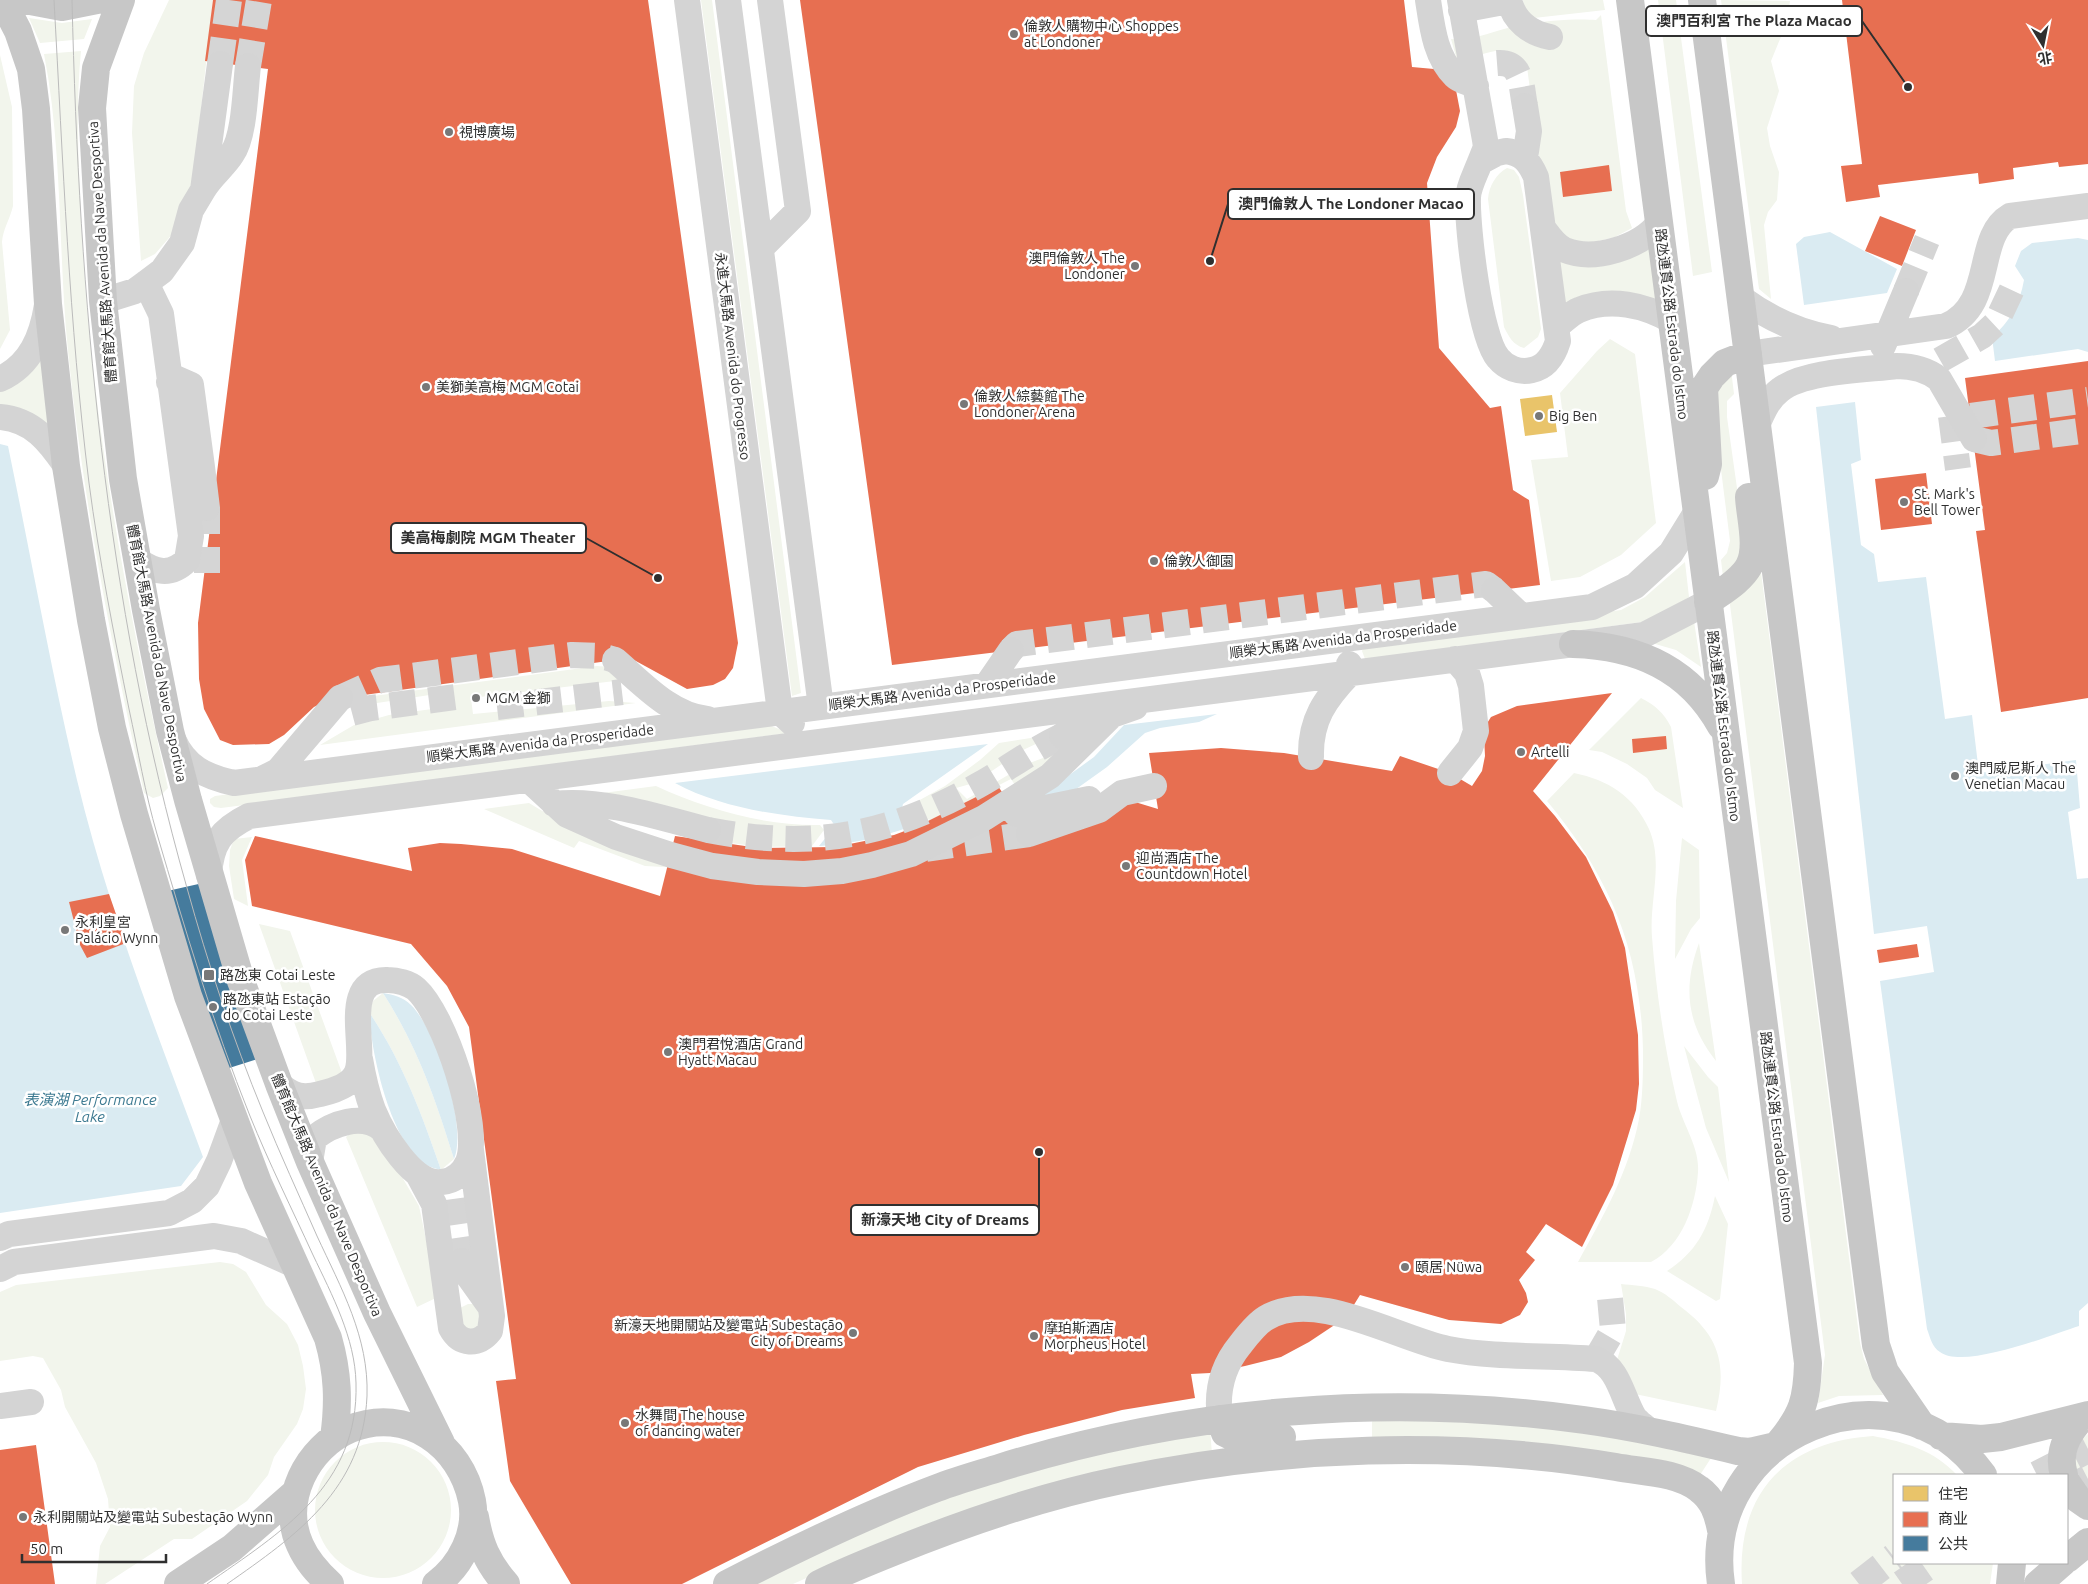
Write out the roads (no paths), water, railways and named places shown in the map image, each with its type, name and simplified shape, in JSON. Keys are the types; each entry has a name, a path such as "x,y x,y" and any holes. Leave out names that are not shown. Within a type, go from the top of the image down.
{"main road":[{"path":"2,0 18,31 33,85 48,304 66,466 91,620 112,728 134,814 188,996 258,1183 328,1338 334,1362 338,1396 334,1438"},
{"path":"25,0 62,7 97,0"},
{"name":"體育館大馬路 Avenida da Nave Desportiva","path":"121,0 96,68 92,108 103,301 119,452 137,560 170,731 209,875 241,981 279,1084 310,1162 377,1313 441,1443"},
{"name":"路氹連貫公路 Estrada do Istmo","path":"1630,0 1808,1363 1807,1394 1795,1424 1777,1445"},
{"path":"1705,4 1757,425 1876,1345 1885,1372 1931,1431 1973,1462 1982,1474"},
{"path":"1696,511 1708,464 1704,388 1712,376 1725,363 1748,354"},
{"path":"1708,602 1739,577 1749,566 1753,552 1746,460 1757,425"},
{"path":"1573,644 1599,645 1625,650 1649,658 1672,671 1692,687 1710,706 1726,734"},
{"path":"727,1584 810,1541 938,1487 1028,1459 1112,1437 1220,1419 1363,1407 1418,1406 1582,1420 1648,1430 1738,1451 1750,1452 1777,1445"},
{"path":"1721,1530 1737,1491 1751,1469 1777,1445 1811,1425 1848,1416 1886,1416 1931,1431 1982,1439 2001,1437 2085,1416"},
{"path":"2064,1474 2062,1448 2070,1431 2085,1416"},
{"path":"1220,1419 1225,1433 1239,1440 1330,1434 1346,1451"},
{"path":"330,1584 312,1567 299,1544 294,1518 296,1492 304,1471 317,1452 334,1438 351,1429 370,1424 388,1423 407,1426 425,1433 441,1443 458,1462 469,1484 478,1537 490,1565 506,1584"},
{"path":"819,1584 953,1527 1035,1502 1121,1480 1230,1461 1346,1451 1470,1452 1583,1462 1668,1476 1692,1485 1710,1500 1718,1514 1721,1530 1718,1564 1721,1584"},
{"path":"2068,1484 2078,1499 2088,1506"},
{"path":"178,1584 232,1548 296,1492"},
{"path":"436,1584 458,1562 470,1536 473,1508"},
{"path":"2068,1558 2088,1542"},
{"path":"2010,1584 2012,1564"},
{"path":"2038,1584 2061,1564"}],"street":[{"name":"永進大馬路 Avenida do Progresso","path":"687,0 780,712"},
{"path":"728,0 821,707"},
{"path":"761,248 798,211 770,0"},
{"path":"1428,0 1435,40 1444,62 1456,78 1477,89"},
{"path":"1480,162 1497,153 1514,152 1525,158 1532,166 1536,178 1558,341 1554,354 1546,363 1534,370 1522,371 1507,367 1496,357 1488,340 1481,313 1468,196 1480,162 1486,147 1477,89 1460,5 1509,1 1512,10 1528,29 1550,37"},
{"path":"203,190 220,64"},
{"path":"103,301 135,291 146,283 162,271 182,243 191,210 211,176 233,153 239,138 248,66"},
{"path":"1525,106 1529,131 1525,158"},
{"path":"1748,354 1946,326 1965,315 1974,300 1992,241 2004,220 2010,216 2088,206"},
{"path":"1543,228 1552,240 1564,250 1582,254 1614,250 1629,245 1642,239 1659,223"},
{"path":"137,560 148,567 166,572 180,568 187,560 191,536 193,469 191,384 175,378 169,382 161,314 146,283"},
{"path":"1741,298 1757,311 1802,331 1866,337 1882,350 1885,360 1919,364 1939,379 1960,415"},
{"path":"1866,337 1886,325 1903,298"},
{"path":"0,378 18,367 37,344 42,332 48,304"},
{"path":"1557,326 1579,310 1610,305 1645,307 1672,321"},
{"path":"1757,425 1768,403 1780,390 1797,380 1919,364"},
{"path":"0,417 24,423 37,430 48,440 66,466"},
{"path":"193,469 206,508"},
{"name":"順榮大馬路 Avenida da Prosperidade","path":"170,731 179,751 193,768 212,779 234,783 1592,607 1635,586 1671,553 1696,511"},
{"path":"1494,590 1522,616"},
{"path":"209,875 210,856 219,838 232,824 249,816 1644,635 1708,602"},
{"path":"1311,757 1311,733 1323,706 1350,673 1345,639"},
{"path":"615,660 676,710 694,718 728,719 754,704 768,680 772,650"},
{"path":"987,685 1011,650"},
{"path":"1450,773 1470,748 1476,731 1471,686 1472,673 1467,658"},
{"path":"622,692 660,698"},
{"path":"1062,736 1112,715 1162,698"},
{"path":"261,779 278,771 312,732 346,705"},
{"path":"780,712 795,724 805,726 892,714 956,724"},
{"path":"529,780 567,815 616,837 712,866 758,872 804,874 842,871 872,865 919,851 1010,804 1050,776 1112,715"},
{"path":"1022,824 1099,810 1122,793 1154,786"},
{"path":"553,804 569,802 615,808 708,830"},
{"path":"419,1176 434,1204 451,1328 454,1334 468,1342 480,1340 490,1331 491,1308 464,1095 437,1017 415,988 402,982 376,981 367,988 361,997 357,1015 360,1059 368,1094 382,1128 410,1169 419,1176 436,1183 449,1182 461,1174 468,1162 469,1135"},
{"path":"279,1084 298,1097 307,1098 327,1093 349,1082 357,1073 360,1059"},
{"path":"310,1162 314,1138 321,1132 350,1121 364,1119 374,1122 382,1128"},
{"path":"0,1238 10,1234 169,1212 192,1202 211,1180 234,1120"},
{"path":"0,1270 14,1262 214,1236 241,1241 295,1265"},
{"path":"448,1311 461,1282 462,1261 469,1277 491,1308"},
{"path":"1220,1419 1218,1404 1220,1383 1230,1358 1248,1335 1267,1318 1290,1311 1311,1309 1344,1314 1429,1345 1451,1349 1480,1353 1596,1359 1606,1363 1610,1368 1635,1419 1648,1430"},
{"path":"0,1406 31,1402"}],"water":[{"path":"1830,232 1897,269 1887,293 1804,305 1796,244 1804,237"},
{"path":"2078,238 2088,240 2088,352 2078,349 1995,361 1992,337 2013,312 2024,280 2015,266 2021,251 2032,243"},
{"path":"1855,402 1861,460 1851,464 1861,545 1874,554 1878,582 1926,577 1945,719 1972,715 1979,773 2076,760 2080,808 2068,812 2077,879 2088,878 2088,1303 2079,1311 2079,1326 2008,1349 1968,1357 1952,1356 1937,1350 1927,1329 1880,981 1934,972 1927,926 1874,934 1816,407"},
{"name":"表演湖 Performance Lake","path":"0,444 8,446 58,697 89,828 134,970 203,1157 181,1186 0,1213"},
{"path":"1217,714 1199,722 1160,728 1145,733 1107,767 1072,792 1032,802 1094,757 1124,725"},
{"path":"988,744 903,804 901,813 923,822 872,838 832,845 819,846 835,826 831,820 771,813 731,805 693,792 675,783"},
{"path":"383,993 405,1000 411,1005 421,1017 439,1056 447,1079 457,1124 457,1144 454,1159 440,1115 416,1054"},
{"path":"369,1012 392,1049 410,1088 441,1170 426,1165 413,1153 402,1137 393,1117 378,1072"}],"tunnel":[{"path":"220,64 229,0"},
{"path":"248,66 259,0"},
{"path":"1497,63 1506,63 1516,71 1521,84 1525,106"},
{"path":"1906,291 1927,240"},
{"path":"1940,360 1982,336 1996,323 2013,287"},
{"path":"1971,416 2088,400"},
{"path":"1951,416 1958,469"},
{"path":"1974,439 1991,443 2088,430"},
{"path":"207,508 207,579"},
{"path":"1011,650 1017,644 1486,584 1494,590"},
{"path":"340,698 380,680 572,655 601,656 615,660"},
{"path":"497,707 622,692"},
{"path":"352,713 371,708 456,697"},
{"path":"708,830 781,839 847,835 879,828 911,817 977,786 1040,747 1062,736"},
{"path":"926,849 1029,834"},
{"path":"453,1199 462,1261"},
{"path":"1596,1359 1613,1330 1609,1287"},
{"path":"2039,1474 2088,1449"},
{"path":"2068,1489 2088,1479"},
{"path":"1859,1584 1893,1558"},
{"path":"1902,1584 1931,1564"}],"tram line":[{"path":"54,0 76,363 82,423 97,540 145,787 178,905 224,1046 257,1134 341,1317 352,1350 355,1366 356,1383 353,1419 344,1451 330,1478 310,1503 287,1525 207,1584"},
{"path":"72,0 81,224 90,336 101,448 116,559 135,670 159,779 187,888 212,973 252,1085 352,1313 363,1353 366,1374 367,1396 363,1429 353,1458 339,1483 322,1507 301,1528 227,1584"}],"place":[{"name":"倫敦人購物中心 Shoppes at Londoner","path":"1014,34"},
{"name":"澳門百利宮 The Plaza Macao","path":"1908,87"},
{"name":"視博廣場","path":"449,132"},
{"name":"澳門倫敦人 The Londoner Macao","path":"1210,261"},
{"name":"澳門倫敦人 The Londoner","path":"1135,266"},
{"name":"美獅美高梅 MGM Cotai","path":"426,387"},
{"name":"倫敦人綜藝館 The Londoner Arena","path":"964,404"},
{"name":"Big Ben","path":"1539,416"},
{"name":"St. Mark's Bell Tower","path":"1904,502"},
{"name":"倫敦人御園","path":"1154,561"},
{"name":"美高梅劇院 MGM Theater","path":"658,578"},
{"name":"MGM 金獅","path":"476,698"},
{"name":"Artelli","path":"1521,752"},
{"name":"澳門威尼斯人 The Venetian Macau","path":"1955,776"},
{"name":"迎尚酒店 The Countdown Hotel","path":"1126,866"},
{"name":"永利皇宮 Palácio Wynn","path":"65,930"},
{"name":"路氹東 Cotai Leste","path":"209,975"},
{"name":"路氹東站 Estação do Cotai Leste","path":"213,1007"},
{"name":"澳門君悅酒店 Grand Hyatt Macau","path":"668,1052"},
{"name":"新濠天地 City of Dreams","path":"1039,1152"},
{"name":"頤居 Nüwa","path":"1405,1267"},
{"name":"新濠天地開關站及變電站 Subestação City of Dreams","path":"853,1333"},
{"name":"摩珀斯酒店 Morpheus Hotel","path":"1034,1336"},
{"name":"水舞間 The house of dancing water","path":"625,1423"},
{"name":"永利開關站及變電站 Subestação Wynn","path":"23,1517"}]}
